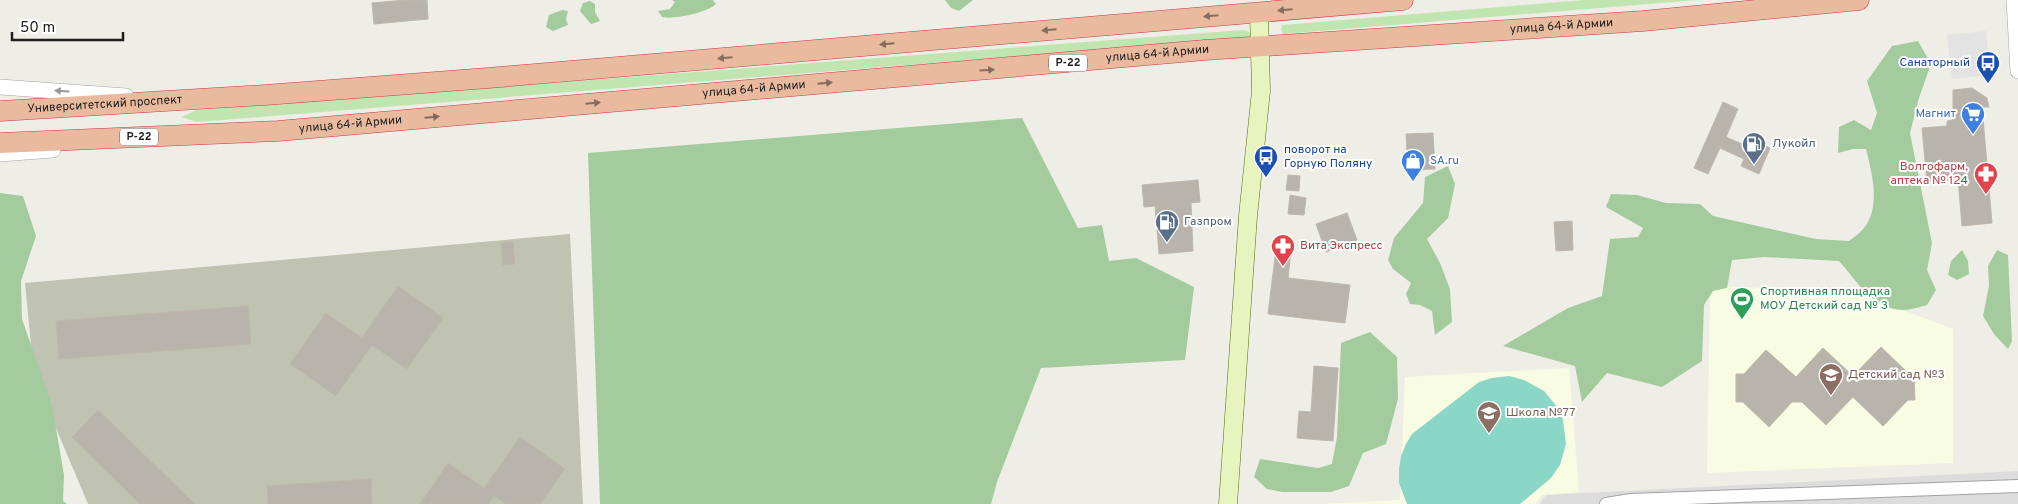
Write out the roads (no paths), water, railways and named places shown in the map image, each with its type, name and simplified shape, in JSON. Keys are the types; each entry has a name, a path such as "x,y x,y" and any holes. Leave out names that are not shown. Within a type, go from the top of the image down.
{"highway":[{"path":"180,100 488,78 1403,0"},
{"name":"улица 64-й Армии","path":"278,131 1205,50 1261,48 1643,21 1858,0"},
{"name":"Университетский проспект","path":"0,111 180,100"},
{"name":"Р-22","path":"0,144 278,131"}],"main road":[{"path":"1228,504 1248,216 1261,92 1259,12"}],"street":[{"path":"2014,0 2018,71"},
{"name":"Университетский проспект","path":"0,87 180,100"},
{"name":"Р-22","path":"0,154 278,131"},
{"path":"1606,504 1631,500 2018,486"}],"place":[{"name":"Санаторный","path":"1988,84"},
{"name":"Магнит","path":"1973,135"},
{"name":"Лукойл","path":"1754,165"},
{"name":"поворот на Горную Поляну","path":"1266,178"},
{"name":"SA.ru","path":"1413,182"},
{"name":"Волгофарм, аптека № 124","path":"1986,195"},
{"name":"Газпром","path":"1167,243"},
{"name":"Вита Экспресс","path":"1283,267"},
{"name":"Спортивная площадка МОУ Детский сад № 3","path":"1742,320"},
{"name":"Детский сад №3","path":"1831,396"},
{"name":"Школа №77","path":"1489,434"}]}
